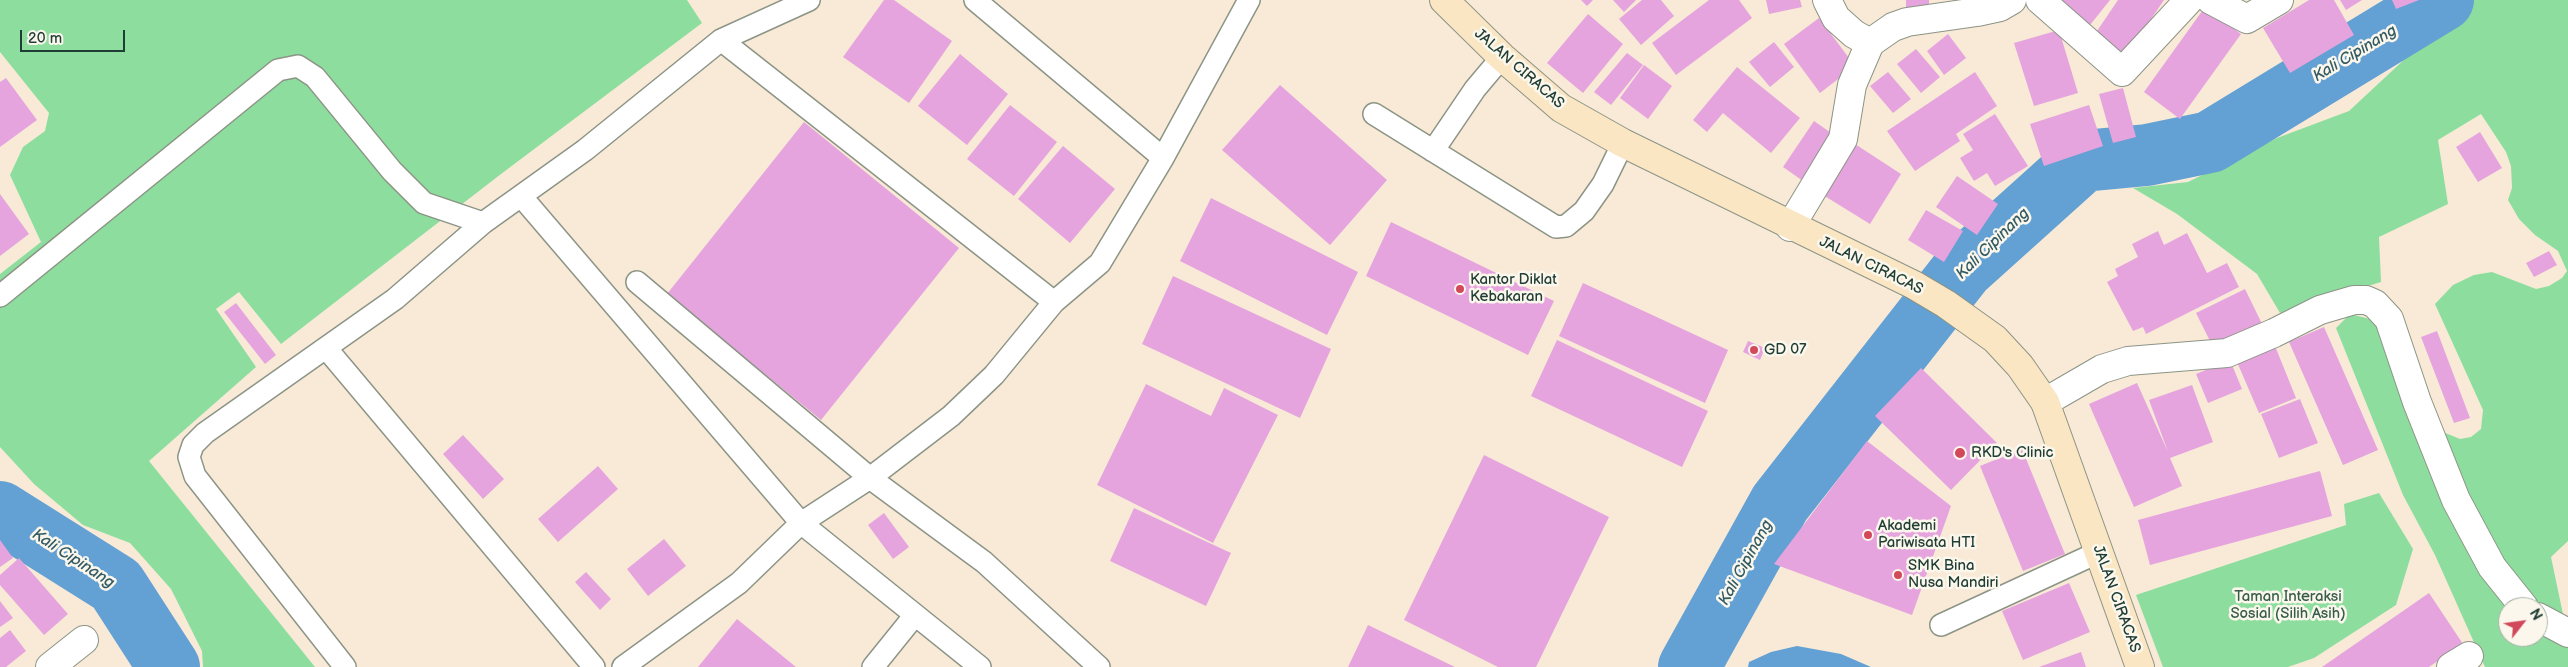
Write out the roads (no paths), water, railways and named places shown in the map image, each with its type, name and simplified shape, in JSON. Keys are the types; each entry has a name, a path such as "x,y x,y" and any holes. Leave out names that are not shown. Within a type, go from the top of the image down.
{"street":[{"name":"JALAN CIRACAS","path":"1444,0 1548,99 1623,143 1914,285 1980,326 2015,361 2046,402 2140,667"},
{"path":"1827,0 1836,18 1854,34 1870,43"},
{"path":"1790,226 1844,139 1852,85 1870,43 1893,27 1907,22 1977,12 2000,7 2012,0"},
{"path":"2040,0 2122,72 2189,0"},
{"path":"2212,0 2246,19 2280,0"},
{"path":"2046,402 2102,369 2128,361 2226,352 2274,333 2320,310 2354,300 2366,300 2383,310 2389,319 2417,402 2456,500 2492,566 2516,597"},
{"path":"2548,623 2568,633"},
{"path":"50,667 84,640"}],"lane":[{"path":"345,667 195,476 188,457 193,444 205,433 395,299 483,223 586,150 721,40 808,0"},
{"path":"975,0 1163,158"},
{"path":"623,667 739,583 801,523 870,478 951,416 987,382 1054,302 1100,263 1163,158 1249,0"},
{"path":"721,40 1054,302"},
{"path":"1433,151 1475,89 1502,56"},
{"path":"0,296 278,70 298,66 315,77 392,171 424,203 483,223"},
{"path":"1374,114 1556,228 1576,220 1584,211 1603,184 1623,143"},
{"path":"521,196 801,523 980,667"},
{"path":"637,282 870,478 984,562 1099,667"},
{"path":"326,348 594,667"},
{"path":"1941,625 2099,552"},
{"path":"873,667 915,615"}],"water":[{"path":"1797,646 1841,654 1871,667 1748,667 1749,662 1771,652"}],"waterway":[{"name":"Kali Cipinang","path":"1689,667 1780,503 1963,269 2083,161 2147,155 2210,142 2443,0"},
{"name":"Kali Cipinang","path":"0,512 116,585 169,667"}],"place":[{"name":"Kantor Diklat Kebakaran","path":"1460,289"},
{"name":"GD 07","path":"1754,350"},
{"name":"RKD's Clinic","path":"1960,453"},
{"name":"Akademi Pariwisata HTI","path":"1868,535"},
{"name":"SMK Bina Nusa Mandiri","path":"1898,575"}],"park label":[{"name":"Taman Interaksi Sosial (Silih Asih)","path":"2288,606"}]}
